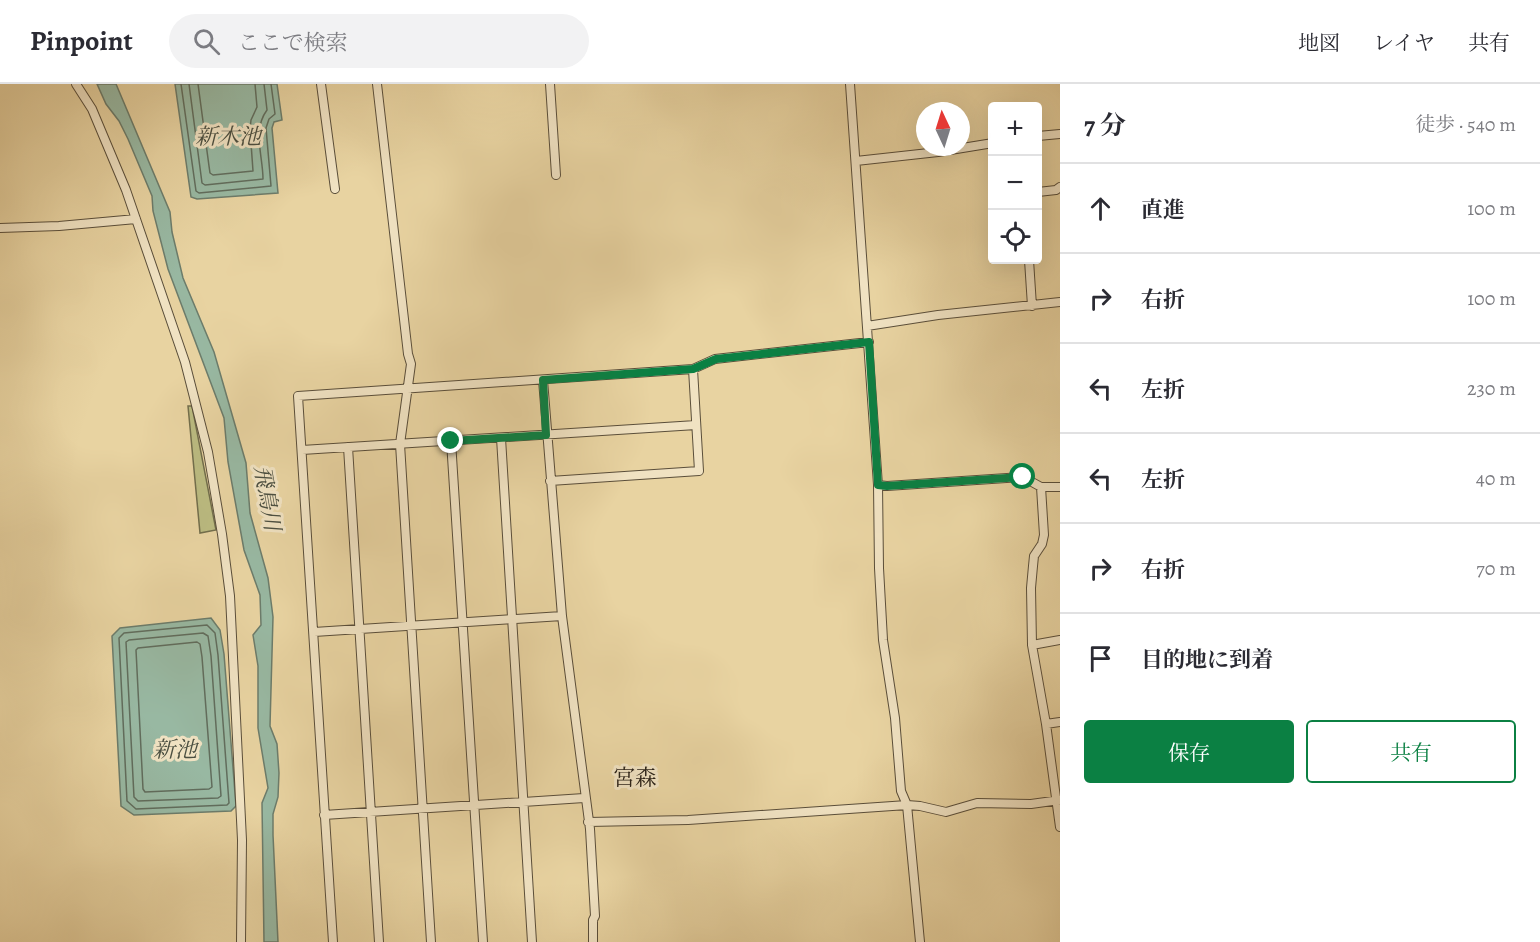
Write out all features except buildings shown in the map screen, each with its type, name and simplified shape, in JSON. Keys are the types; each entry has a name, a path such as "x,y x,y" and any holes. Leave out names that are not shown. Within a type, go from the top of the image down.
{"street":[{"path":"76,84 92,109 126,190 169,312 196,401 222,534 230,596 239,748 242,840 241,942"},
{"path":"321,84 335,189"},
{"path":"377,84 411,364 400,444 431,942"},
{"path":"550,84 556,175"},
{"path":"850,84 878,485 883,640 895,718 901,791 907,805 920,942"},
{"path":"1042,136 1060,134"},
{"path":"856,161 938,152 988,143"},
{"path":"1042,192 1056,190 1060,187"},
{"path":"0,228 59,226 136,219"},
{"path":"1029,264 1032,306"},
{"path":"867,326 938,315 1060,302"},
{"path":"333,942 298,396 693,369 716,359 869,342"},
{"path":"550,481 699,471 693,369"},
{"path":"543,380 562,616 588,822 595,916 593,942"},
{"path":"302,450 696,425"},
{"path":"501,438 532,942"},
{"path":"451,441 483,942"},
{"path":"348,447 380,942"},
{"path":"878,485 1023,477 1041,487 1060,487"},
{"path":"1041,487 1044,535 1032,566 1030,588 1032,645 1059,800 1060,827"},
{"path":"314,632 562,616"},
{"path":"1032,645 1060,640"},
{"path":"1046,724 1060,722"},
{"path":"324,815 584,798"},
{"path":"588,822 688,820 907,805 946,812 977,803 1031,804 1059,800"}],"green space":[{"path":"188,406 192,406 216,530 200,533"}],"water":[{"path":"97,84 116,84 170,212 172,232 183,278 214,352 246,463 250,513 268,578 273,617 270,726 277,744 279,773 278,797 273,814 278,942 264,942 262,803 268,788 258,728 258,666 253,635 261,625 260,595 244,550 228,462 224,418 168,269 153,211 152,196 128,139 119,121 106,104"},
{"name":"新木池","path":"175,84 277,84 282,120 274,122 272,128 278,193 197,199 191,197"},
{"name":"新池","path":"211,618 220,630 224,654 236,806 231,811 134,815 121,806 112,636 120,628"}],"district":[{"name":"宮森","path":"635,778"}],"route":[{"path":"451,441 546,435 543,380 693,369 716,359 869,342 878,485 1023,477"}],"water label":[{"name":"飛鳥川","path":"267,498"}]}
